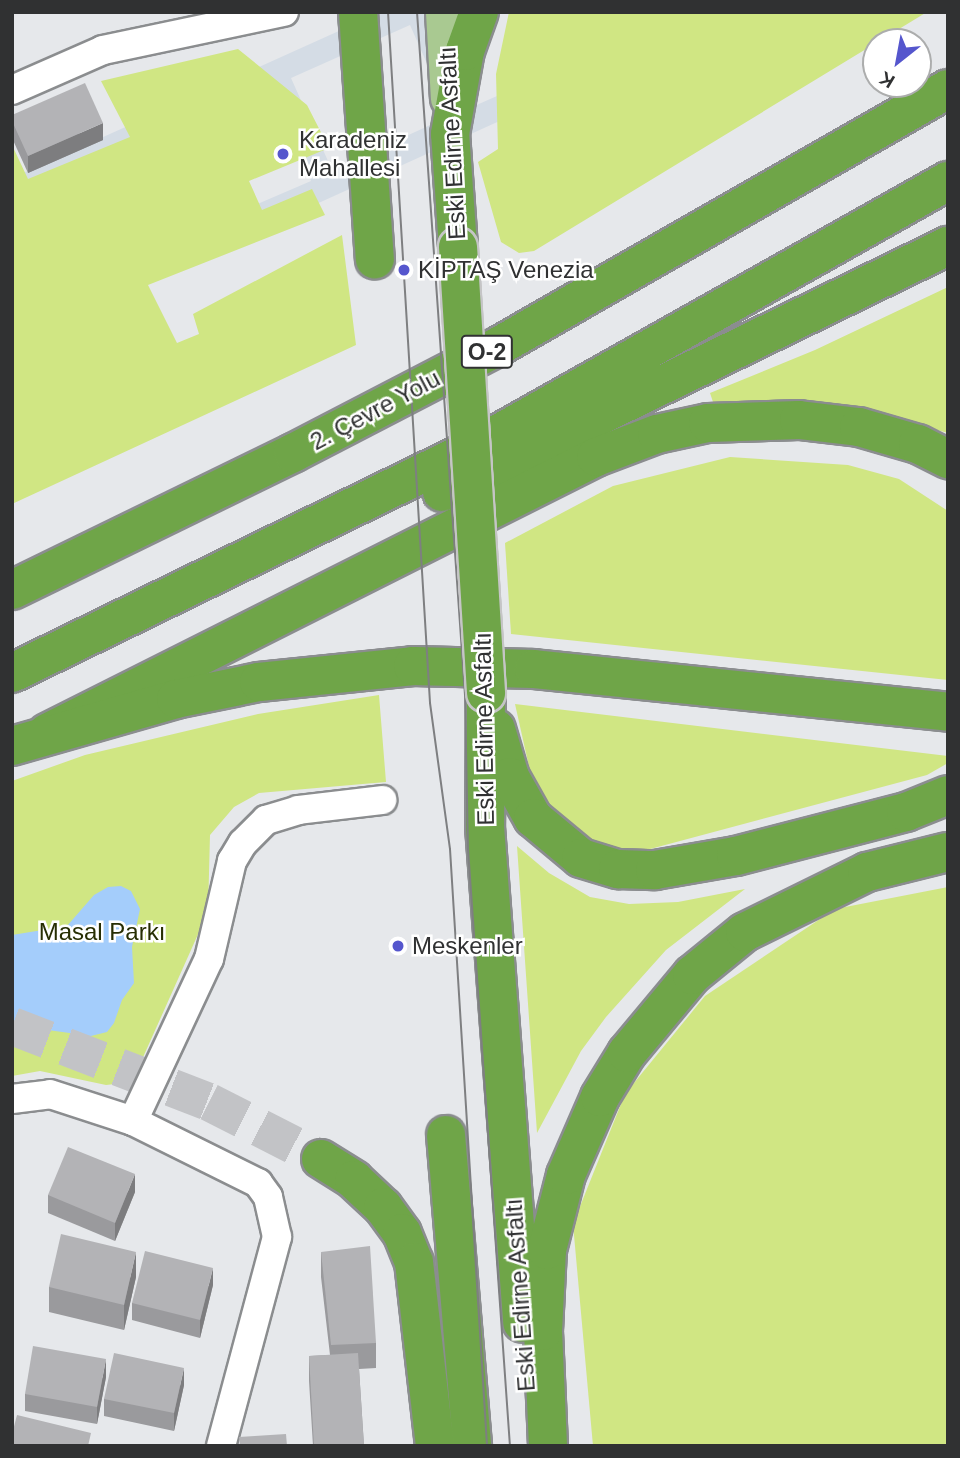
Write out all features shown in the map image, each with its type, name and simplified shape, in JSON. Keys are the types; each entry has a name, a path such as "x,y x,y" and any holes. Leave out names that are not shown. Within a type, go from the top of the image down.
{"highway":[{"path":"358,12 375,258"},
{"path":"450,134 465,51 479,12"},
{"name":"2. Çevre Yolu","path":"12,590 293,453 534,327 948,89"},
{"name":"Eski Edirne Asfaltı","path":"450,134 486,693 485,827 525,1373 534,1446"},
{"path":"12,673 284,544 634,360 948,181"},
{"path":"284,544 364,524 481,477 948,246"},
{"path":"47,733 597,457 657,435 708,423 799,420 859,427 918,444 948,459"},
{"path":"12,746 129,709 259,682 413,666 534,669 948,712"},
{"path":"486,693 510,777 533,818 581,858 618,869 655,870 736,856 906,812 948,796"},
{"path":"548,1446 543,1331 547,1250 566,1175 600,1097 626,1053 691,975 745,932 867,872 946,852"},
{"path":"446,1135 472,1446"},
{"path":"321,1159 354,1180 383,1207 406,1242 419,1292 435,1446"}],"main road":[{"name":"Eski Edirne Asfaltı","path":"444,12 450,134"}],"street":[{"path":"12,90 103,50 284,12"},
{"path":"133,1121 209,959 232,862 243,843 266,820 287,813 382,800"},
{"path":"12,1099 50,1094 133,1121 258,1182 275,1216 277,1237 270,1274 221,1446"}],"shaded area":[{"path":"381,12 438,12 472,107 606,48 696,32 12,342 12,178","holes":["410,25 450,116 332,170 291,78","293,140 311,181 181,237"]}],"green space":[{"path":"509,12 927,12 901,28 862,28 862,52 534,251 519,253 501,242 478,162 498,149 496,74"},
{"path":"238,49 307,105 329,148 249,181 262,210 312,189 325,215 148,285 177,343 199,334 193,314 342,235 356,345 12,504 12,145 28,179 130,137 101,81"},
{"path":"948,287 948,433 850,406 790,399 714,405 710,393 815,350"},
{"path":"730,457 848,465 899,479 948,511 948,680 511,634 505,543 613,486"},
{"name":"Masal Parkı","path":"379,695 386,782 259,793 234,807 210,835 208,912 140,1064 124,1083 106,1085 40,1071 12,1076 12,781 85,755 258,714"},
{"path":"515,704 948,756 948,763 927,775 639,852 596,844 557,817 538,791 530,771"},
{"path":"517,846 549,873 590,897 629,904 678,902 745,889 666,950 606,1017 581,1051 537,1133"},
{"path":"948,887 948,1446 593,1446 573,1224 625,1094 705,996 835,909"}],"water":[{"path":"121,886 131,891 140,909 132,947 134,983 122,1000 114,1023 107,1032 91,1036 12,1025 12,935 67,926 94,895 108,887"}],"building":[{"path":"85,83 103,123 28,156 12,121 12,115"},
{"path":"68,1147 135,1174 115,1223 48,1195"},
{"path":"61,1234 136,1252 124,1305 49,1287"},
{"path":"370,1246 376,1343 331,1345 321,1252"},
{"path":"145,1251 213,1268 200,1320 132,1303"},
{"path":"33,1346 106,1359 97,1407 25,1394"},
{"path":"114,1353 184,1368 174,1413 104,1399"},
{"path":"358,1353 364,1446 314,1446 309,1356"},
{"path":"17,1415 91,1433 88,1446 12,1446"},
{"path":"286,1434 287,1446 240,1446 239,1437"}],"tunnel":[{"path":"12,1026 209,1102 321,1159"}],"tram line":[{"path":"388,12 430,703 450,849 487,1446"},
{"path":"417,12 465,695 468,849 510,1446"}],"place":[{"name":"Karadeniz Mahallesi","path":"283,154"},
{"name":"KİPTAŞ Venezia","path":"404,270"},
{"name":"Meskenler","path":"398,946"}]}
